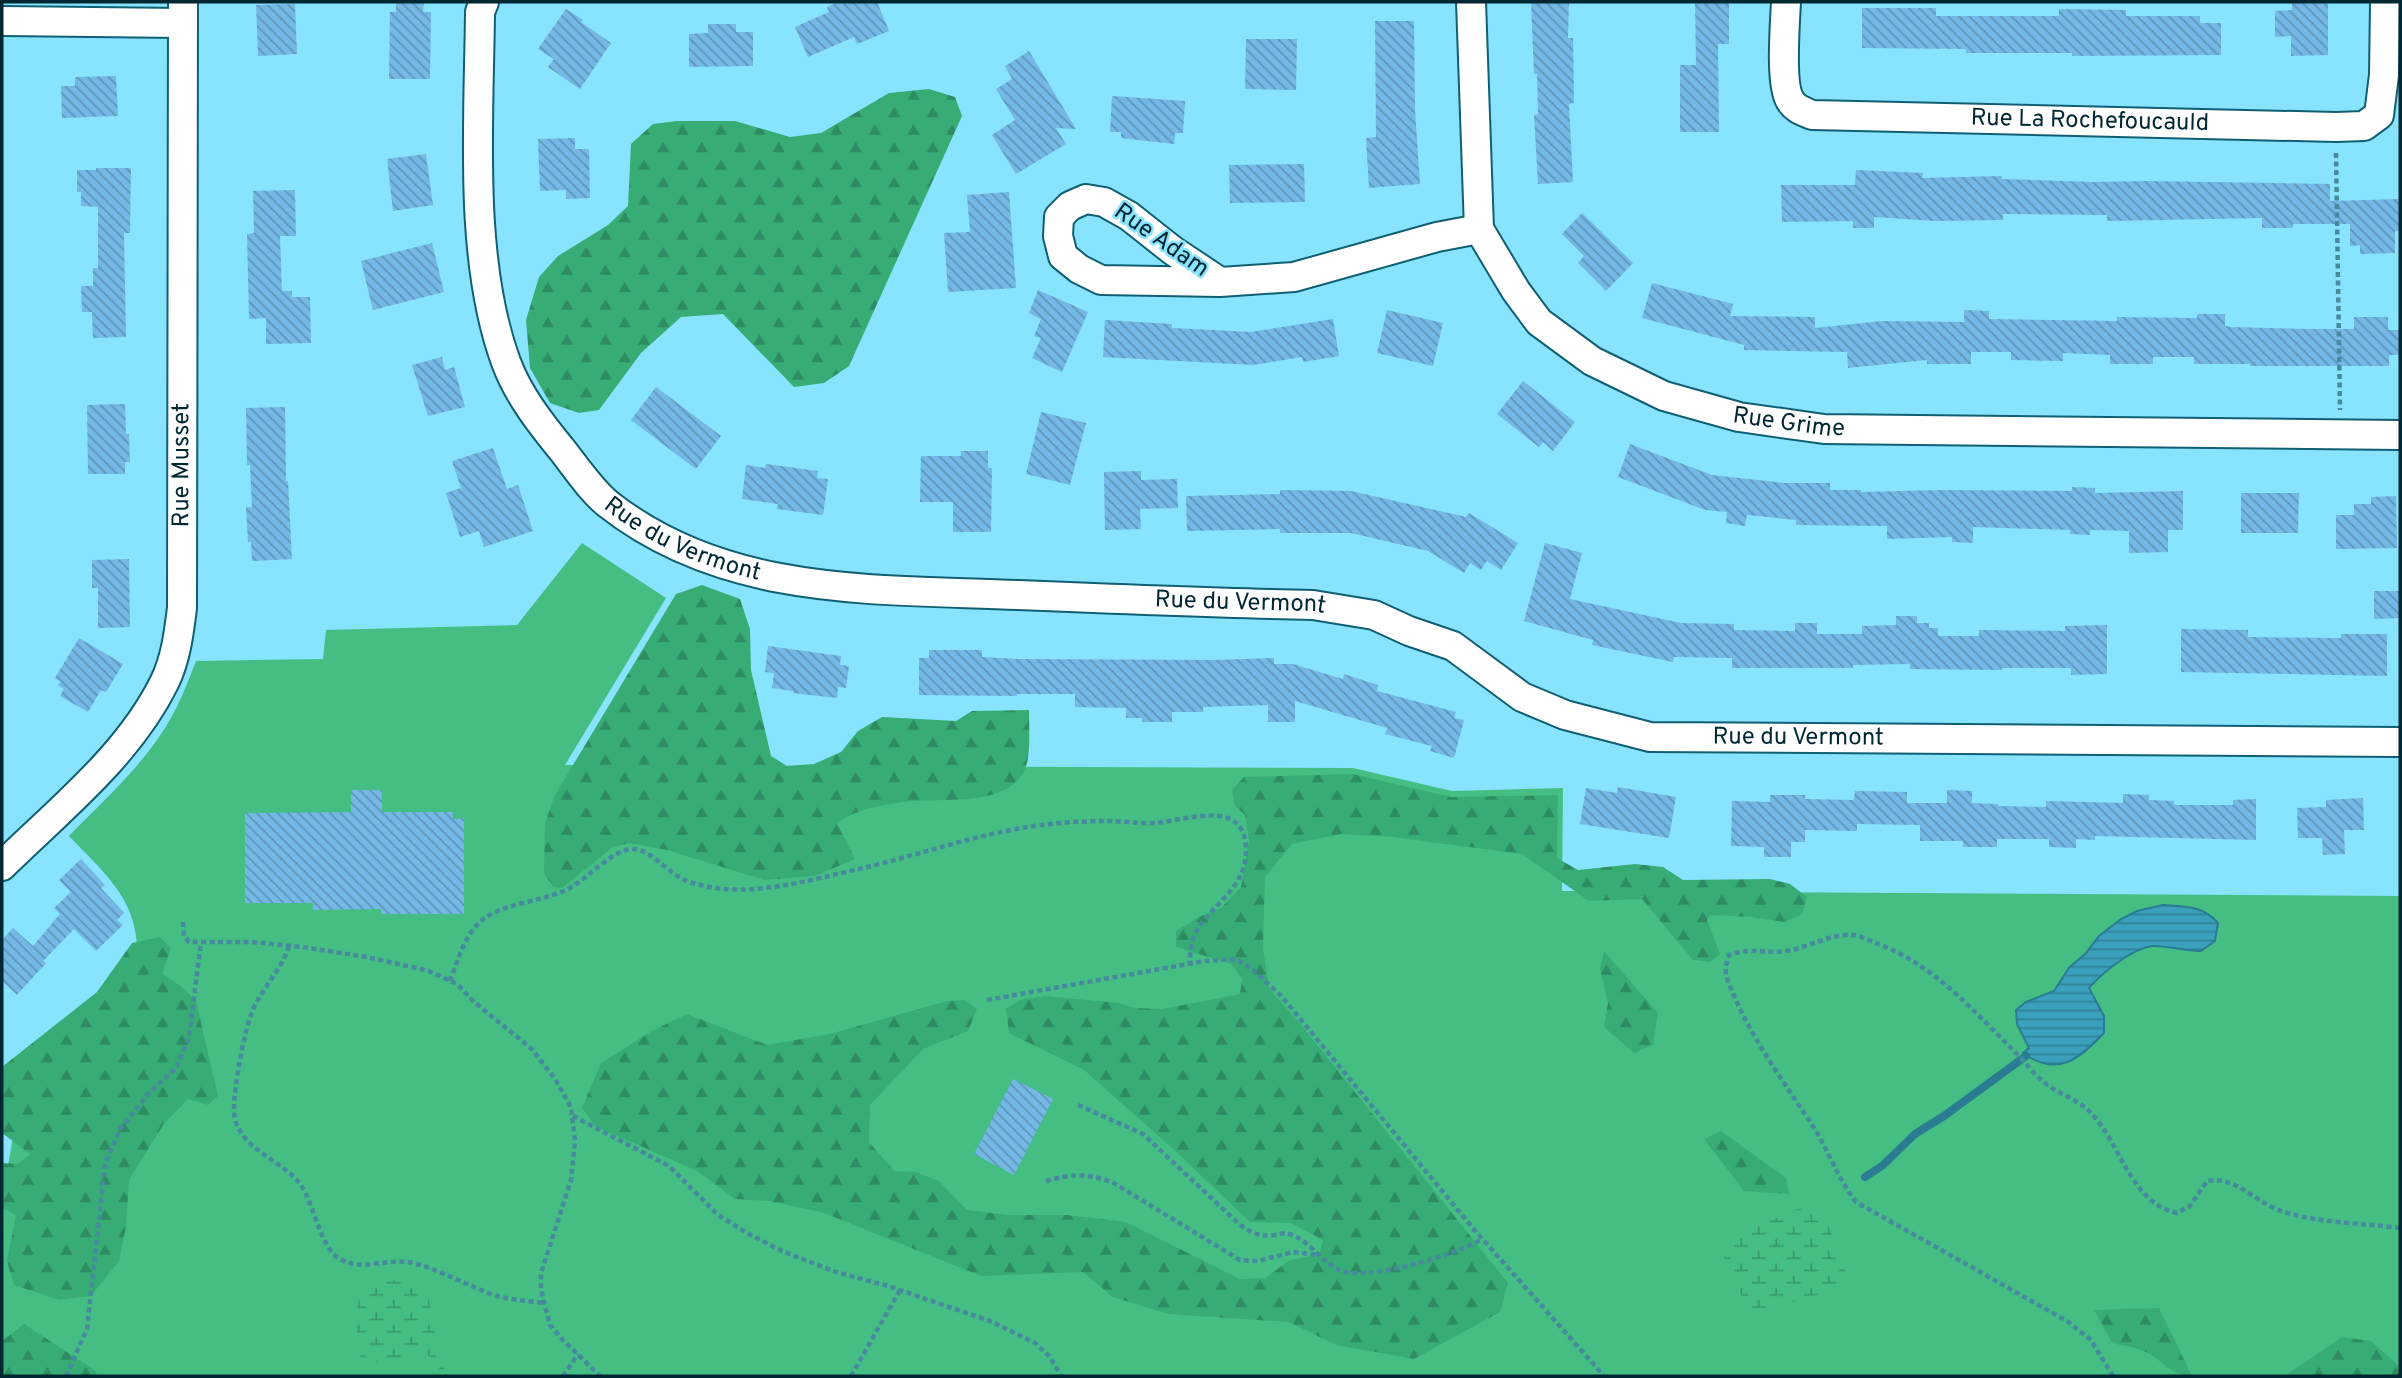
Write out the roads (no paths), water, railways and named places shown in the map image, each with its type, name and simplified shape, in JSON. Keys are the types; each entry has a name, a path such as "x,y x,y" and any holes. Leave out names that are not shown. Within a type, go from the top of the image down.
{"street":[{"name":"Rue du Vermont","path":"484,2 480,12 478,176 490,304 506,363 536,419 606,502 654,534 695,555 736,569 790,581 867,589 1313,605 1374,615 1409,631 1453,646 1522,697 1566,715 1650,737 2400,742"},
{"name":"Rue Grime","path":"1471,2 1479,229 1516,292 1539,322 1592,361 1664,396 1739,417 1824,429 2400,435"},
{"name":"Rue La Rochefoucauld","path":"1786,2 1785,80 1788,97 1796,108 1812,114 2336,127 2364,126 2379,115 2384,75 2385,2"},
{"path":"2,21 183,13"},
{"name":"Rue Musset","path":"2,866 124,745 166,681 179,634 182,608 183,13"},
{"name":"Rue Adam","path":"1220,282 1104,201 1086,198 1070,206 1059,217 1058,236 1063,256 1079,269 1101,280 1220,282 1294,276 1437,237 1479,229"}],"water":[{"path":"2163,905 2200,910 2212,917 2218,923 2215,941 2201,951 2152,946 2126,957 2089,988 2104,1016 2104,1033 2086,1051 2057,1065 2046,1064 2023,1053 2029,1048 2017,1024 2016,1010 2026,1002 2054,991 2069,968 2086,953 2099,936 2121,919 2137,911"}],"waterway":[{"path":"1865,1177 1882,1166 1915,1134 2026,1056"}]}
